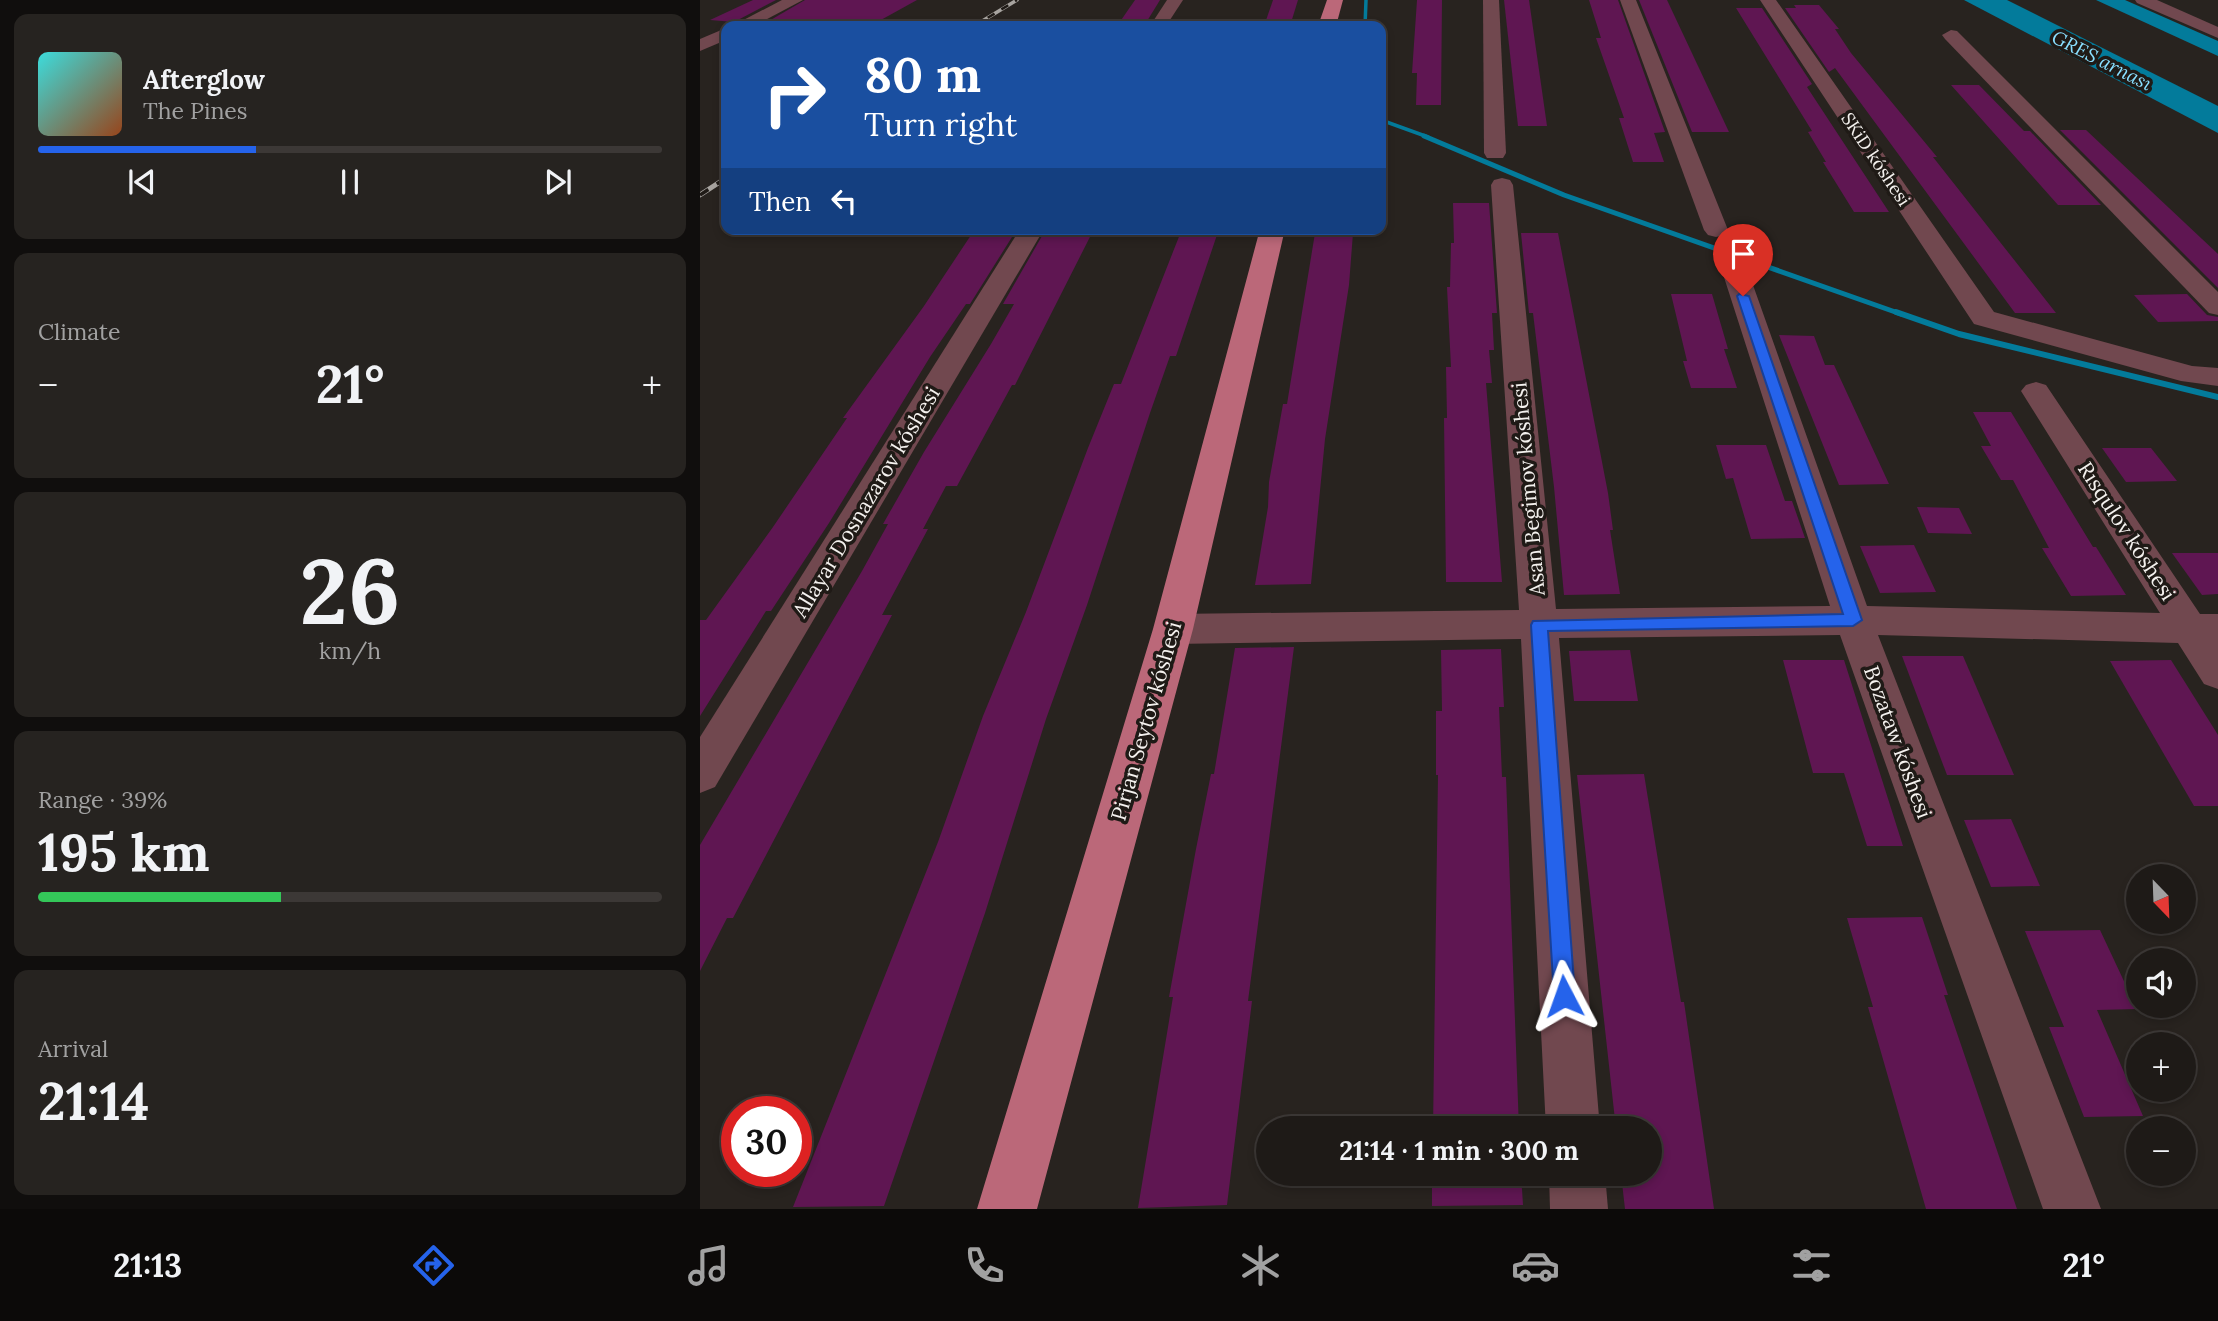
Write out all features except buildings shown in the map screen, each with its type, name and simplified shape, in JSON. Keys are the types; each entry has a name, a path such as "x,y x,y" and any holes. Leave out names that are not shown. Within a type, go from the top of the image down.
{"main road":[{"path":"1329,21 1335,0"},
{"name":"Pirjan Seytov kóshesi","path":"1007,1209 1173,629 1272,235"}],"street":[{"path":"751,21 795,0"},
{"path":"1161,21 1175,0"},
{"name":"Asan Begimov kóshesi","path":"1491,0 1498,169 1539,625 1572,1116"},
{"path":"1628,0 1716,230"},
{"name":"SKiD kóshesi","path":"1768,0 1984,318 2191,376 2218,377"},
{"path":"2143,0 2218,33"},
{"path":"1951,35 2218,307"},
{"path":"700,46 721,36"},
{"name":"Allayar Dosnazarov kóshesi","path":"700,774 1028,235"},
{"name":"Bozataw kóshesi","path":"1735,271 1853,620 2072,1209"},
{"name":"Rısqulov kóshesi","path":"2036,391 2204,629 2218,673"},
{"path":"1173,629 1853,620 2204,629"},
{"path":"1578,1186 1579,1209"}],"water":[{"name":"GRES arnası","path":"1964,0 2007,0 2218,106 2218,133"},
{"path":"2096,0 2125,0 2218,41 2218,56"}],"waterway":[{"path":"1365,21 1366,0"},
{"path":"1386,122 1428,137"},
{"path":"1424,136 1564,195 1901,314"},
{"path":"1896,312 1959,334 2218,397"}],"railway":[{"path":"982,21 1017,0"},
{"path":"700,195 721,181"}],"route":[{"path":"1564,996 1539,625 1853,620 1743,296"}]}
